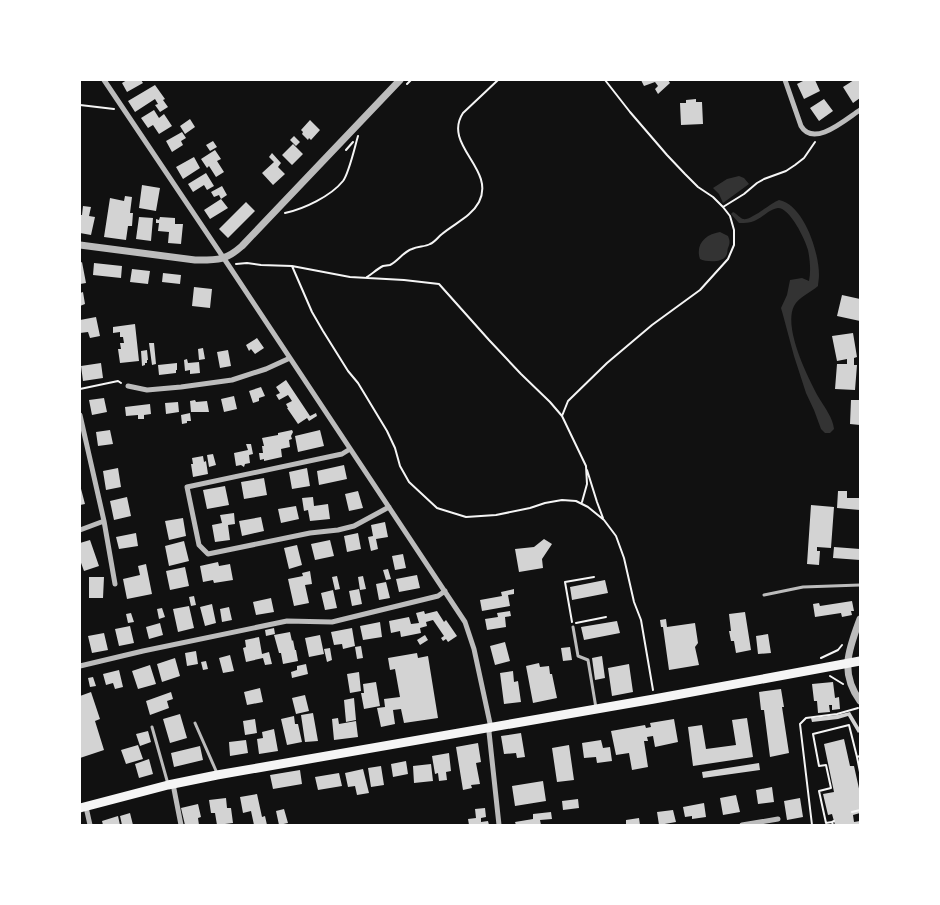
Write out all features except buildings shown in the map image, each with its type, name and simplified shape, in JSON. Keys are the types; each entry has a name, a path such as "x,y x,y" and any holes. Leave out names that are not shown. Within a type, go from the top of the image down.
{"main road":[{"path":"83,808 218,774 596,710 860,661"}],"street":[{"path":"104,80 465,622 474,649 491,728 489,732 499,825"},
{"path":"80,245 195,260 224,259 242,246 400,80"},
{"path":"785,80 801,126 808,133 817,135 827,132 860,110"},
{"path":"128,386 146,390 181,388 232,380 266,369 290,358"},
{"path":"80,415 104,521 115,584"},
{"path":"350,449 342,454 188,487 199,545 208,554 310,533 338,530 354,526 389,507"},
{"path":"80,530 104,521"},
{"path":"80,666 287,621 332,622 438,596 445,592"},
{"path":"860,618 851,642 847,663 850,682 860,701"},
{"path":"170,785 181,825"},
{"path":"83,808 90,825"},
{"path":"742,825 778,819"}],"lane":[{"path":"764,595 803,587 860,586"},
{"path":"573,625 578,656 588,660 596,710"},
{"path":"195,723 218,774"},
{"path":"152,727 170,785"}],"path":[{"path":"365,278 382,266 390,265 412,248 430,244 468,217 479,202 482,182 476,167 459,138 458,124 463,113 498,80"},
{"path":"562,416 568,401 607,363 658,321 700,290 728,259 734,245 734,230 730,216 723,207 685,174 667,155 605,80"},
{"path":"80,105 124,110"},
{"path":"723,207 764,179 786,171 795,165 804,158 813,146 817,135"},
{"path":"284,213 295,211 314,203 344,180 358,136"},
{"path":"229,266 247,263 292,266 350,277 439,284 488,340 562,416 586,466 604,520"},
{"path":"292,266 306,299 323,331 387,431 395,448 400,466 409,482 437,508 466,517 496,515 562,500 576,501 588,507 604,520 616,536 624,558 632,596 640,620 653,694"},
{"path":"80,389 118,381 128,386"},
{"path":"581,504 587,484 586,466"},
{"path":"594,577 564,582 573,625 606,616"},
{"path":"850,682 842,684 832,676 825,674 821,657 838,650 845,642 851,642"},
{"path":"811,825 800,724 806,718 837,714 860,708"},
{"path":"833,823 826,823 819,791 831,788 826,765 820,766 813,734 849,725 860,772"},
{"path":"852,812 860,810"}],"shaded area":[{"path":"739,176 744,178 749,184 723,203 719,194 713,188 727,179"},
{"path":"779,200 788,204 803,220 816,254 819,275 818,286 796,303 791,315 794,340 803,366 832,421 834,429 830,433 825,433 821,429 806,393 781,308 787,295 790,280 802,278 809,281 809,258 804,239 792,218 783,209 775,209 747,223 739,223 731,214 733,212 746,219"},
{"path":"720,232 728,236 729,239 726,256 718,261 700,259 700,244 706,237"}]}
